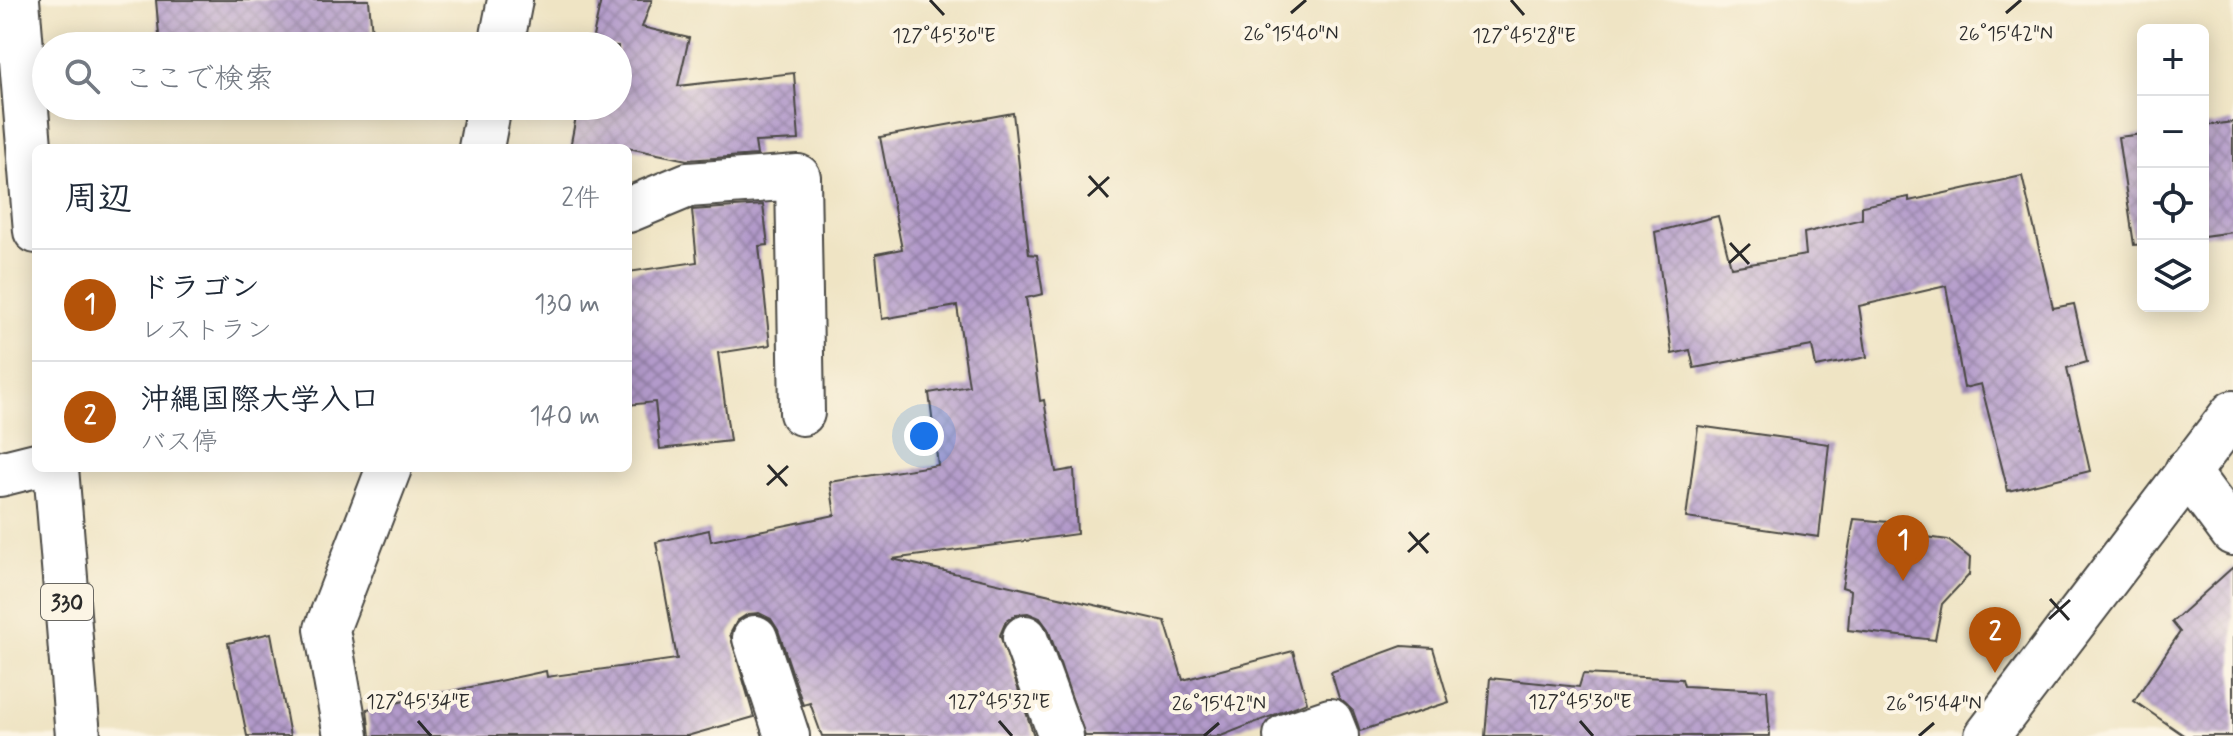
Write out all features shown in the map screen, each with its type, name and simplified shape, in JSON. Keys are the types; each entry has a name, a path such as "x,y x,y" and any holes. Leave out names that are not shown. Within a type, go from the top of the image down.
{"main road":[{"path":"504,32 510,0"},
{"path":"12,11 32,194"},
{"path":"482,144 486,120"},
{"path":"632,208 688,185 798,177 802,413"},
{"path":"1987,736 2233,413"},
{"path":"0,474 32,466"},
{"path":"2187,471 2233,533"},
{"name":"330","path":"56,472 78,736"},
{"path":"346,736 327,629 387,472"},
{"path":"755,638 787,736"},
{"path":"1025,638 1061,736"},
{"path":"1286,736 1330,721 1336,736"}],"building":[{"path":"156,0 369,0 372,32 159,32"},
{"path":"601,0 652,0 642,27 689,38 678,86 794,73 799,140 755,142 757,155 687,160 632,149 632,144 571,144 575,120 632,120 632,32 594,32"},
{"path":"1013,113 1029,254 1037,255 1043,294 1026,298 1040,401 1044,400 1056,472 1074,469 1077,534 892,559 1165,621 1183,680 1293,651 1307,702 1221,736 1085,736 1048,629 1040,618 1028,613 1017,614 1006,621 1000,635 1034,736 822,736 810,703 803,705 778,630 771,619 759,613 748,614 737,621 730,634 754,717 687,736 370,736 367,709 546,671 547,677 677,659 656,542 709,530 711,541 835,515 830,482 938,465 929,393 969,386 957,306 882,319 876,254 902,249 880,137"},
{"path":"2233,122 2233,232 2209,235 2209,168 2209,125"},
{"path":"2137,135 2137,245 2134,245 2118,137"},
{"path":"2022,176 2053,308 2074,304 2087,362 2067,368 2090,471 2008,491 1981,384 1964,388 1946,286 1859,306 1867,357 1816,367 1812,346 1694,368 1690,350 1672,354 1655,232 1718,216 1731,267 1806,255 1804,233 1862,219 1862,206 1909,197 1909,201"},
{"path":"763,205 768,245 759,246 770,345 718,353 730,441 660,449 655,402 632,405 632,271 697,262 692,210"},
{"path":"1698,426 1829,444 1819,537 1686,518"},
{"path":"1854,519 1911,524 1912,535 1948,540 1970,558 1969,575 1942,604 1935,640 1848,630 1851,590 1842,587"},
{"path":"2233,567 2233,736 2185,736 2134,701 2180,632 2172,622"},
{"path":"271,633 290,736 247,736 228,643"},
{"path":"1402,646 1433,648 1449,702 1360,731 1353,711 1339,698 1331,672"},
{"path":"1583,674 1682,679 1684,686 1767,690 1770,736 1485,736 1490,678 1579,687"}],"place":[{"name":"ドラゴン","path":"1903,581"},
{"name":"沖縄国際大学入口","path":"1995,673"}]}
